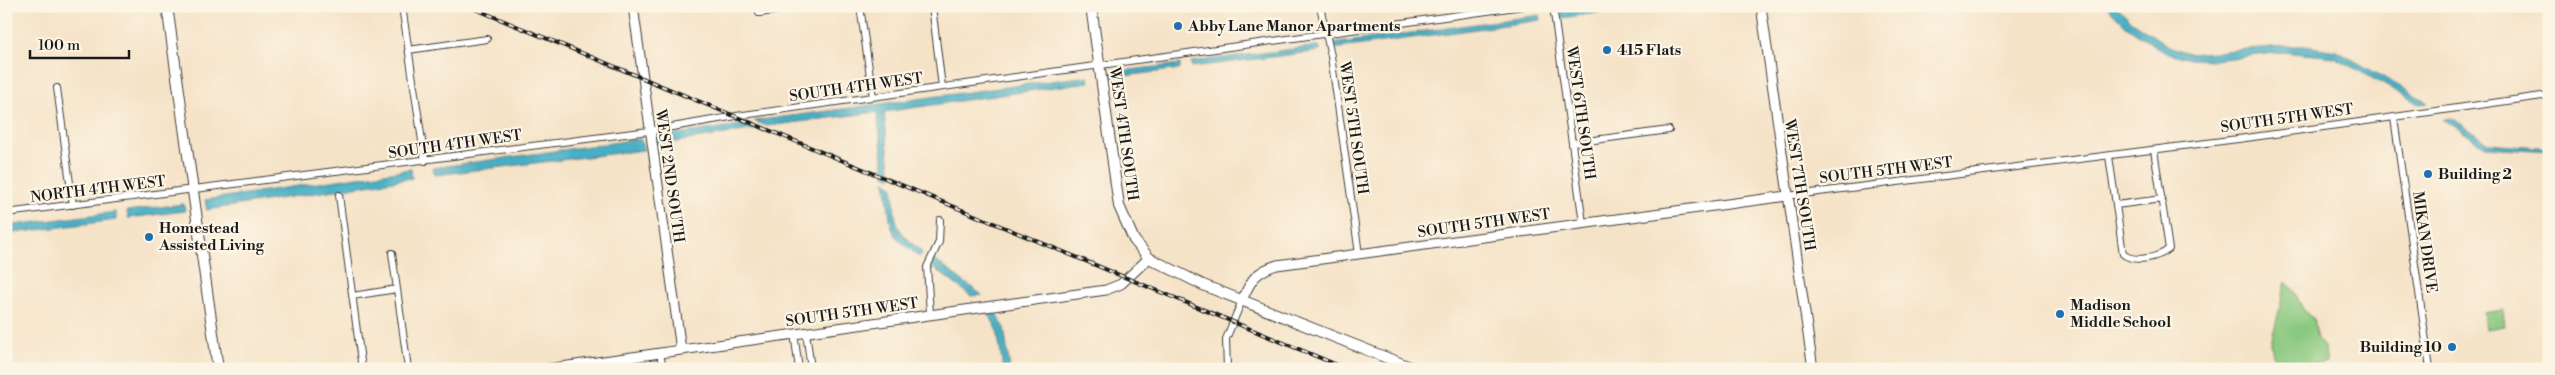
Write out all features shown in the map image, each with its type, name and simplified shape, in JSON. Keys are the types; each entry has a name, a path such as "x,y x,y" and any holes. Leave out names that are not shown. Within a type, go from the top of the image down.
{"main road":[{"path":"167,6 218,369"},
{"name":"WEST 4TH SOUTH","path":"1091,6 1110,130 1119,206 1134,240 1150,258 1177,274 1242,298 1415,369"}],"street":[{"path":"402,6 424,161"},
{"name":"WEST 2ND SOUTH","path":"633,6 681,350"},
{"path":"759,13 807,6"},
{"path":"860,6 873,97"},
{"path":"932,6 942,87"},
{"name":"WEST 5TH SOUTH","path":"1320,6 1324,33 1331,56 1359,254"},
{"name":"SOUTH 4TH WEST","path":"193,191 649,131 942,87 1523,6"},
{"name":"WEST 6TH SOUTH","path":"1553,6 1583,223"},
{"name":"WEST 7TH SOUTH","path":"1761,6 1813,369"},
{"path":"408,50 487,39"},
{"path":"57,88 73,205"},
{"name":"SOUTH 5TH WEST","path":"1242,298 1252,278 1267,268 1583,223 2109,156 2549,95"},
{"name":"MIKAN DRIVE","path":"2394,118 2430,369"},
{"path":"1572,143 1669,130"},
{"path":"2109,156 2123,254 2129,259 2162,255 2169,249 2154,150"},
{"name":"NORTH 4TH WEST","path":"6,213 193,191"},
{"path":"339,195 362,369"},
{"path":"2116,205 2162,199"},
{"path":"930,314 927,267 939,242 940,220"},
{"path":"392,253 408,369"},
{"name":"SOUTH 5TH WEST","path":"547,369 1106,290 1121,284 1150,258"},
{"path":"352,296 396,289"},
{"path":"1227,369 1226,339 1242,298"},
{"path":"806,332 811,369"},
{"path":"794,334 799,369"},
{"path":"660,353 663,369"}],"green space":[{"path":"2286,282 2294,291 2308,315 2313,318 2317,339 2324,347 2327,362 2275,369 2271,343"},
{"path":"2503,310 2505,326 2486,329 2484,313"}],"water":[{"path":"1597,6 1642,6 1562,18 1561,11"},
{"path":"2106,6 2116,6 2132,21 2168,46 2191,54 2283,46 2305,46 2337,51 2429,103 2419,104 2334,57 2283,52 2215,60 2190,59 2164,52 2126,26"},
{"path":"1540,15 1541,20 1333,49 1332,44"},
{"path":"1319,46 1320,51 1192,67 1191,62"},
{"path":"1180,64 1180,69 1107,78 1106,73"},
{"path":"1088,76 1089,82 884,112 891,178 885,175 877,112 767,126 754,121"},
{"path":"2452,118 2489,143 2549,148 2549,151 2487,147 2443,119"},
{"path":"748,124 757,129 656,145 655,137"},
{"path":"640,139 644,150 435,175 433,168"},
{"path":"411,169 412,178 207,210 205,200"},
{"path":"885,181 893,186 898,224 906,237 923,253 919,257 896,237 891,226"},
{"path":"184,204 185,211 128,218 127,211"},
{"path":"116,212 116,220 6,234 6,226"},
{"path":"933,259 982,295 971,296 930,265"},
{"path":"996,312 1004,328 1010,369 1003,369 997,329 988,313"}],"railway":[{"path":"468,6 1347,369"}],"place":[{"name":"Abby Lane Manor Apartments","path":"1178,26"},
{"name":"415 Flats","path":"1607,50"},
{"name":"Building 2","path":"2428,174"},
{"name":"Homestead Assisted Living","path":"149,237"},
{"name":"Madison Middle School","path":"2060,314"},
{"name":"Building 10","path":"2452,347"}]}
